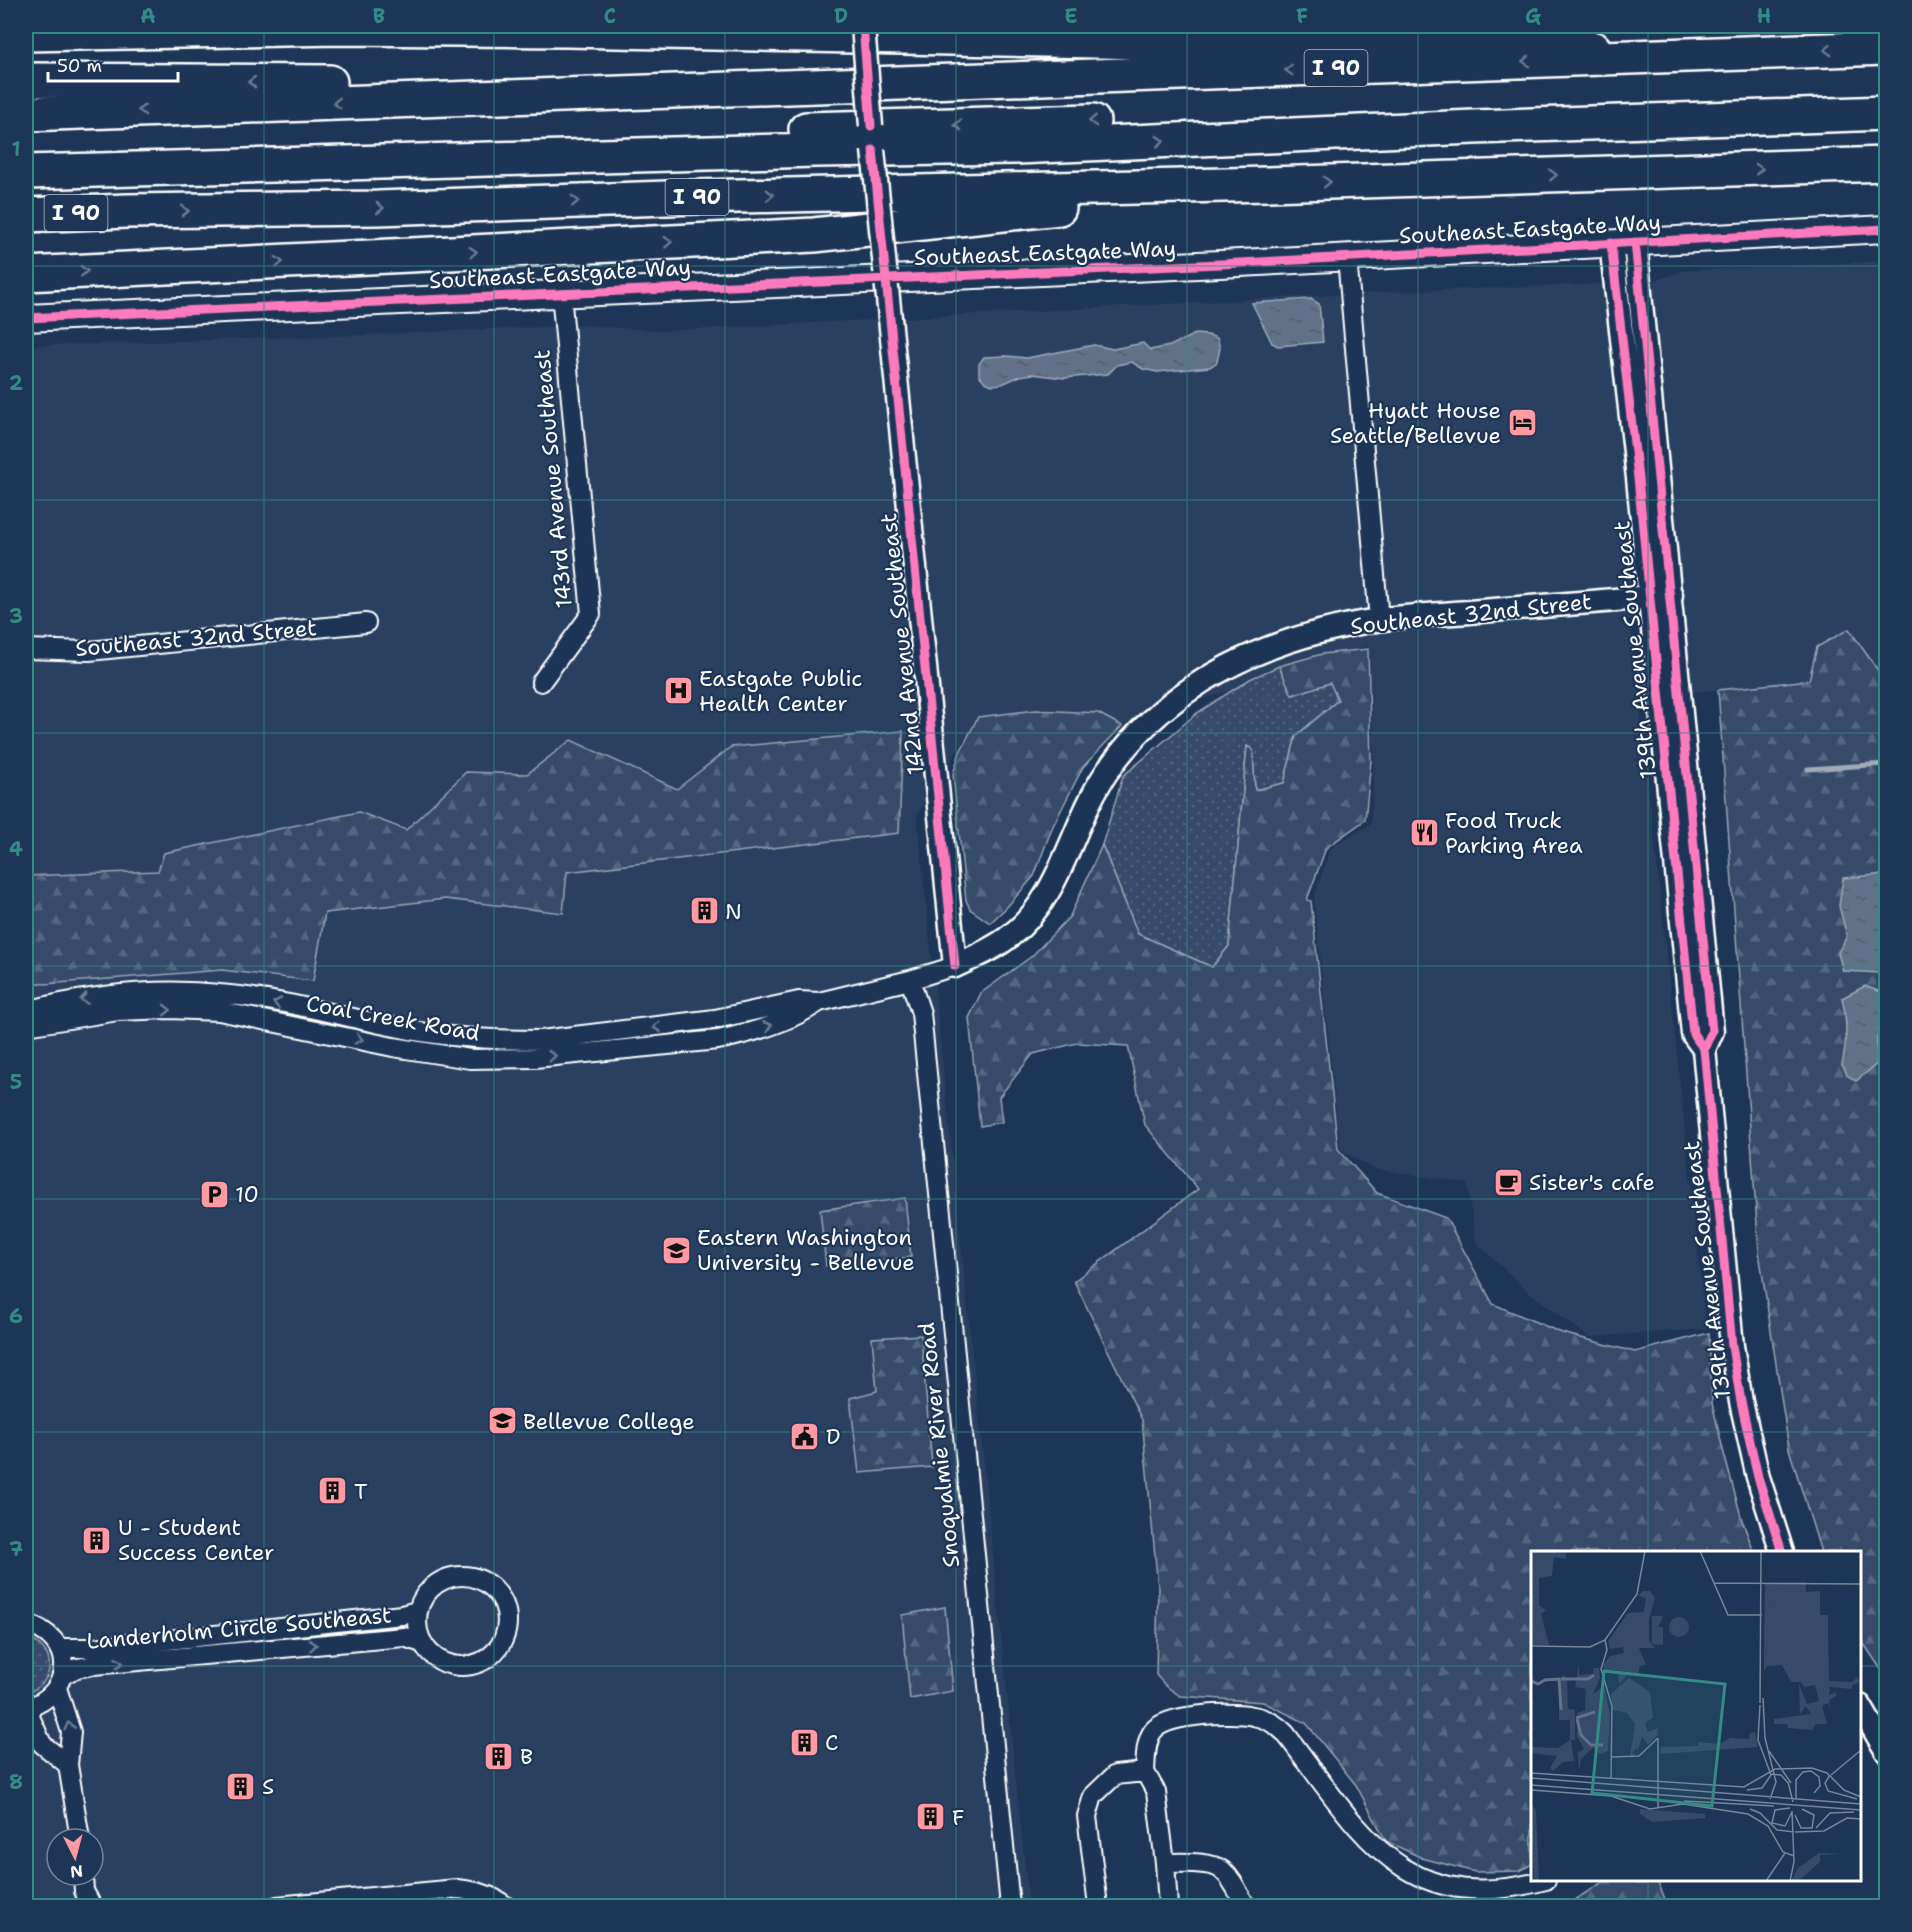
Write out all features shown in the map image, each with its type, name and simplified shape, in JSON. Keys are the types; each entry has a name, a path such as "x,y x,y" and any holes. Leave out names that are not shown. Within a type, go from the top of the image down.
{"highway":[{"path":"26,34 339,28 1194,43 1550,37 1626,57"},
{"name":"I 90","path":"26,114 1887,48"},
{"path":"26,80 341,82 621,75 1046,79"},
{"path":"1017,136 1887,98"},
{"path":"26,156 1474,127 1887,113"},
{"path":"26,172 815,139"},
{"name":"I 90","path":"26,215 127,211 378,208 696,196 1268,184 1887,164"},
{"path":"26,274 814,236 1268,184"},
{"path":"26,238 127,211"}],"main road":[{"name":"Southeast Eastgate Way","path":"26,318 1347,258 1887,229"}],"street":[{"name":"142nd Avenue Southeast","path":"863,26 872,138 955,966"},
{"name":"139th Avenue Southeast","path":"1623,243 1660,596 1693,1034 1704,1049 1737,1379 1758,1477 1782,1551"},
{"path":"1347,258 1379,620"},
{"name":"143rd Avenue Southeast","path":"541,682 591,614 561,293"},
{"name":"Southeast 32nd Street","path":"955,966 995,946 1029,920 1043,900 1106,772 1153,718 1206,678 1271,646 1311,633 1379,620 1660,596"},
{"name":"Southeast 32nd Street","path":"26,649 89,651 366,623"},
{"name":"Coal Creek Road","path":"26,1011 117,994 168,991 221,994 438,1034 541,1040 715,1019 799,1001 819,1002 910,980 955,966"},
{"name":"Snoqualmie River Road","path":"910,980 921,1013 1010,1906"},
{"name":"Coal Creek Road","path":"26,1026 118,1011 169,1009 219,1011 393,1047 470,1059 535,1058 718,1040 743,1035 803,1013 819,1002"},
{"path":"462,1575 475,1577 492,1587 504,1604 507,1617 506,1633 498,1648 486,1659 471,1665 454,1665 439,1660 426,1650 416,1627 417,1611 426,1592 436,1583 449,1577 462,1575"},
{"name":"Landerholm Circle Southeast","path":"60,1648 93,1648 402,1615 417,1611"},
{"path":"26,1624 38,1627 51,1636 60,1648 63,1661 60,1682 71,1732 68,1766 78,1827"},
{"name":"Landerholm Circle Southeast","path":"26,1708 38,1705 49,1698 60,1682 77,1668 94,1665 404,1637 422,1643"},
{"path":"26,1708 42,1744 68,1766"},
{"path":"1861,1708 1887,1750"},
{"path":"1168,1906 1156,1792 1145,1772 1148,1740 1154,1731 1172,1719 1189,1716 1239,1714 1264,1719 1278,1726 1286,1733 1357,1827 1388,1858 1412,1874 1428,1881 1474,1890 1496,1889 1540,1881"},
{"path":"1098,1906 1087,1816 1092,1796 1115,1774 1145,1772"},
{"path":"1165,1863 1195,1863 1220,1868 1231,1880 1246,1906"},
{"path":"84,1887 92,1906"},
{"path":"277,1906 457,1889 479,1891 506,1906"}],"shaded area":[{"path":"1886,261 1886,682 1817,647 1809,680 1685,693 1680,617 1618,620 1632,631 1706,1329 1589,1337 1526,1290 1476,1242 1467,1183 1374,1169 1340,1149 1314,898 1330,849 1371,824 1374,761 1369,645 1122,726 1097,713 978,717 917,815 1029,1906 26,1906 26,346 584,325 660,331 1391,292 1651,282 1682,271"}],"green space":[{"path":"1849,629 1886,682 1886,1677 1861,1640 1861,1551 1821,1551 1789,1449 1759,1252 1718,690 1809,680 1817,647"},
{"path":"1368,649 1371,761 1365,820 1326,848 1307,900 1311,901 1338,1149 1377,1193 1446,1218 1493,1304 1562,1333 1635,1352 1709,1333 1712,1403 1742,1520 1754,1551 1531,1551 1531,1865 1520,1871 1475,1872 1422,1858 1386,1841 1356,1785 1306,1723 1263,1702 1180,1696 1156,1675 1158,1587 1142,1420 1074,1281 1198,1189 1145,1125 1128,1046 1077,1043 1033,1054 999,1097 1002,1122 980,1126 969,1018 981,993 1032,956 1070,916 1102,845 1138,934 1212,967 1229,946 1247,746 1253,750 1255,790 1284,783 1296,736 1338,700 1330,683 1292,695 1279,666 1322,654"},
{"path":"1279,666 1293,695 1330,682 1338,700 1296,736 1284,783 1255,790 1253,750 1247,746 1229,946 1212,967 1138,934 1102,845 1123,776 1197,713 1250,679"},
{"path":"1036,710 1098,713 1122,726 1083,767 1052,828 1034,876 990,923 970,909 966,900 953,774 960,752 978,717"},
{"path":"903,731 899,833 567,872 563,913 445,899 325,913 313,981 222,970 45,984 26,981 26,876 158,871 164,853 359,812 406,830 466,772 527,774 571,740 677,789 731,747"},
{"path":"905,1198 911,1257 826,1266 820,1210"},
{"path":"921,1335 932,1467 859,1473 850,1398 877,1391 872,1338"},
{"path":"945,1607 953,1691 910,1699 902,1615"},
{"path":"26,1638 43,1649 48,1657 49,1666 48,1674 43,1682 26,1693"},
{"path":"1604,1881 1657,1881 1668,1906 1565,1906"}],"water":[{"path":"1311,299 1319,304 1323,342 1278,346 1272,343 1252,303"},
{"path":"1195,334 1217,338 1220,348 1217,362 1210,367 1157,372 1143,369 1132,362 1117,365 1108,374 1064,378 1032,374 992,385 985,382 979,375 979,364 984,357 1027,358 1094,345 1113,349 1143,343 1150,350 1170,346"},
{"path":"1886,874 1886,942 1881,973 1843,971 1838,953 1847,936 1839,906 1843,878"},
{"path":"1865,986 1886,994 1886,998 1877,1039 1877,1064 1856,1081 1847,1075 1842,1065 1846,1032 1842,998"}],"waterway":[{"path":"1808,769 1886,764"}],"cycle path":[{"path":"863,26 871,126"},
{"path":"873,150 955,966"},
{"path":"26,318 1220,264 1886,229"},
{"path":"1635,242 1712,1031 1704,1049 1732,1346 1741,1402 1758,1477 1782,1551"},
{"path":"1611,243 1638,478 1693,1034 1704,1049"}],"place":[{"name":"Hyatt House Seattle/Bellevue","path":"1522,423"},
{"name":"Eastgate Public Health Center","path":"678,691"},
{"name":"Food Truck Parking Area","path":"1424,833"},
{"name":"N","path":"704,911"},
{"name":"Sister's cafe","path":"1508,1182"},
{"name":"10","path":"214,1194"},
{"name":"Eastern Washington University - Bellevue","path":"676,1250"},
{"name":"Bellevue College","path":"502,1421"},
{"name":"D","path":"805,1436"},
{"name":"T","path":"333,1491"},
{"name":"U - Student Success Center","path":"97,1540"},
{"name":"C","path":"804,1742"},
{"name":"B","path":"499,1756"},
{"name":"S","path":"241,1786"},
{"name":"F","path":"931,1817"}]}
